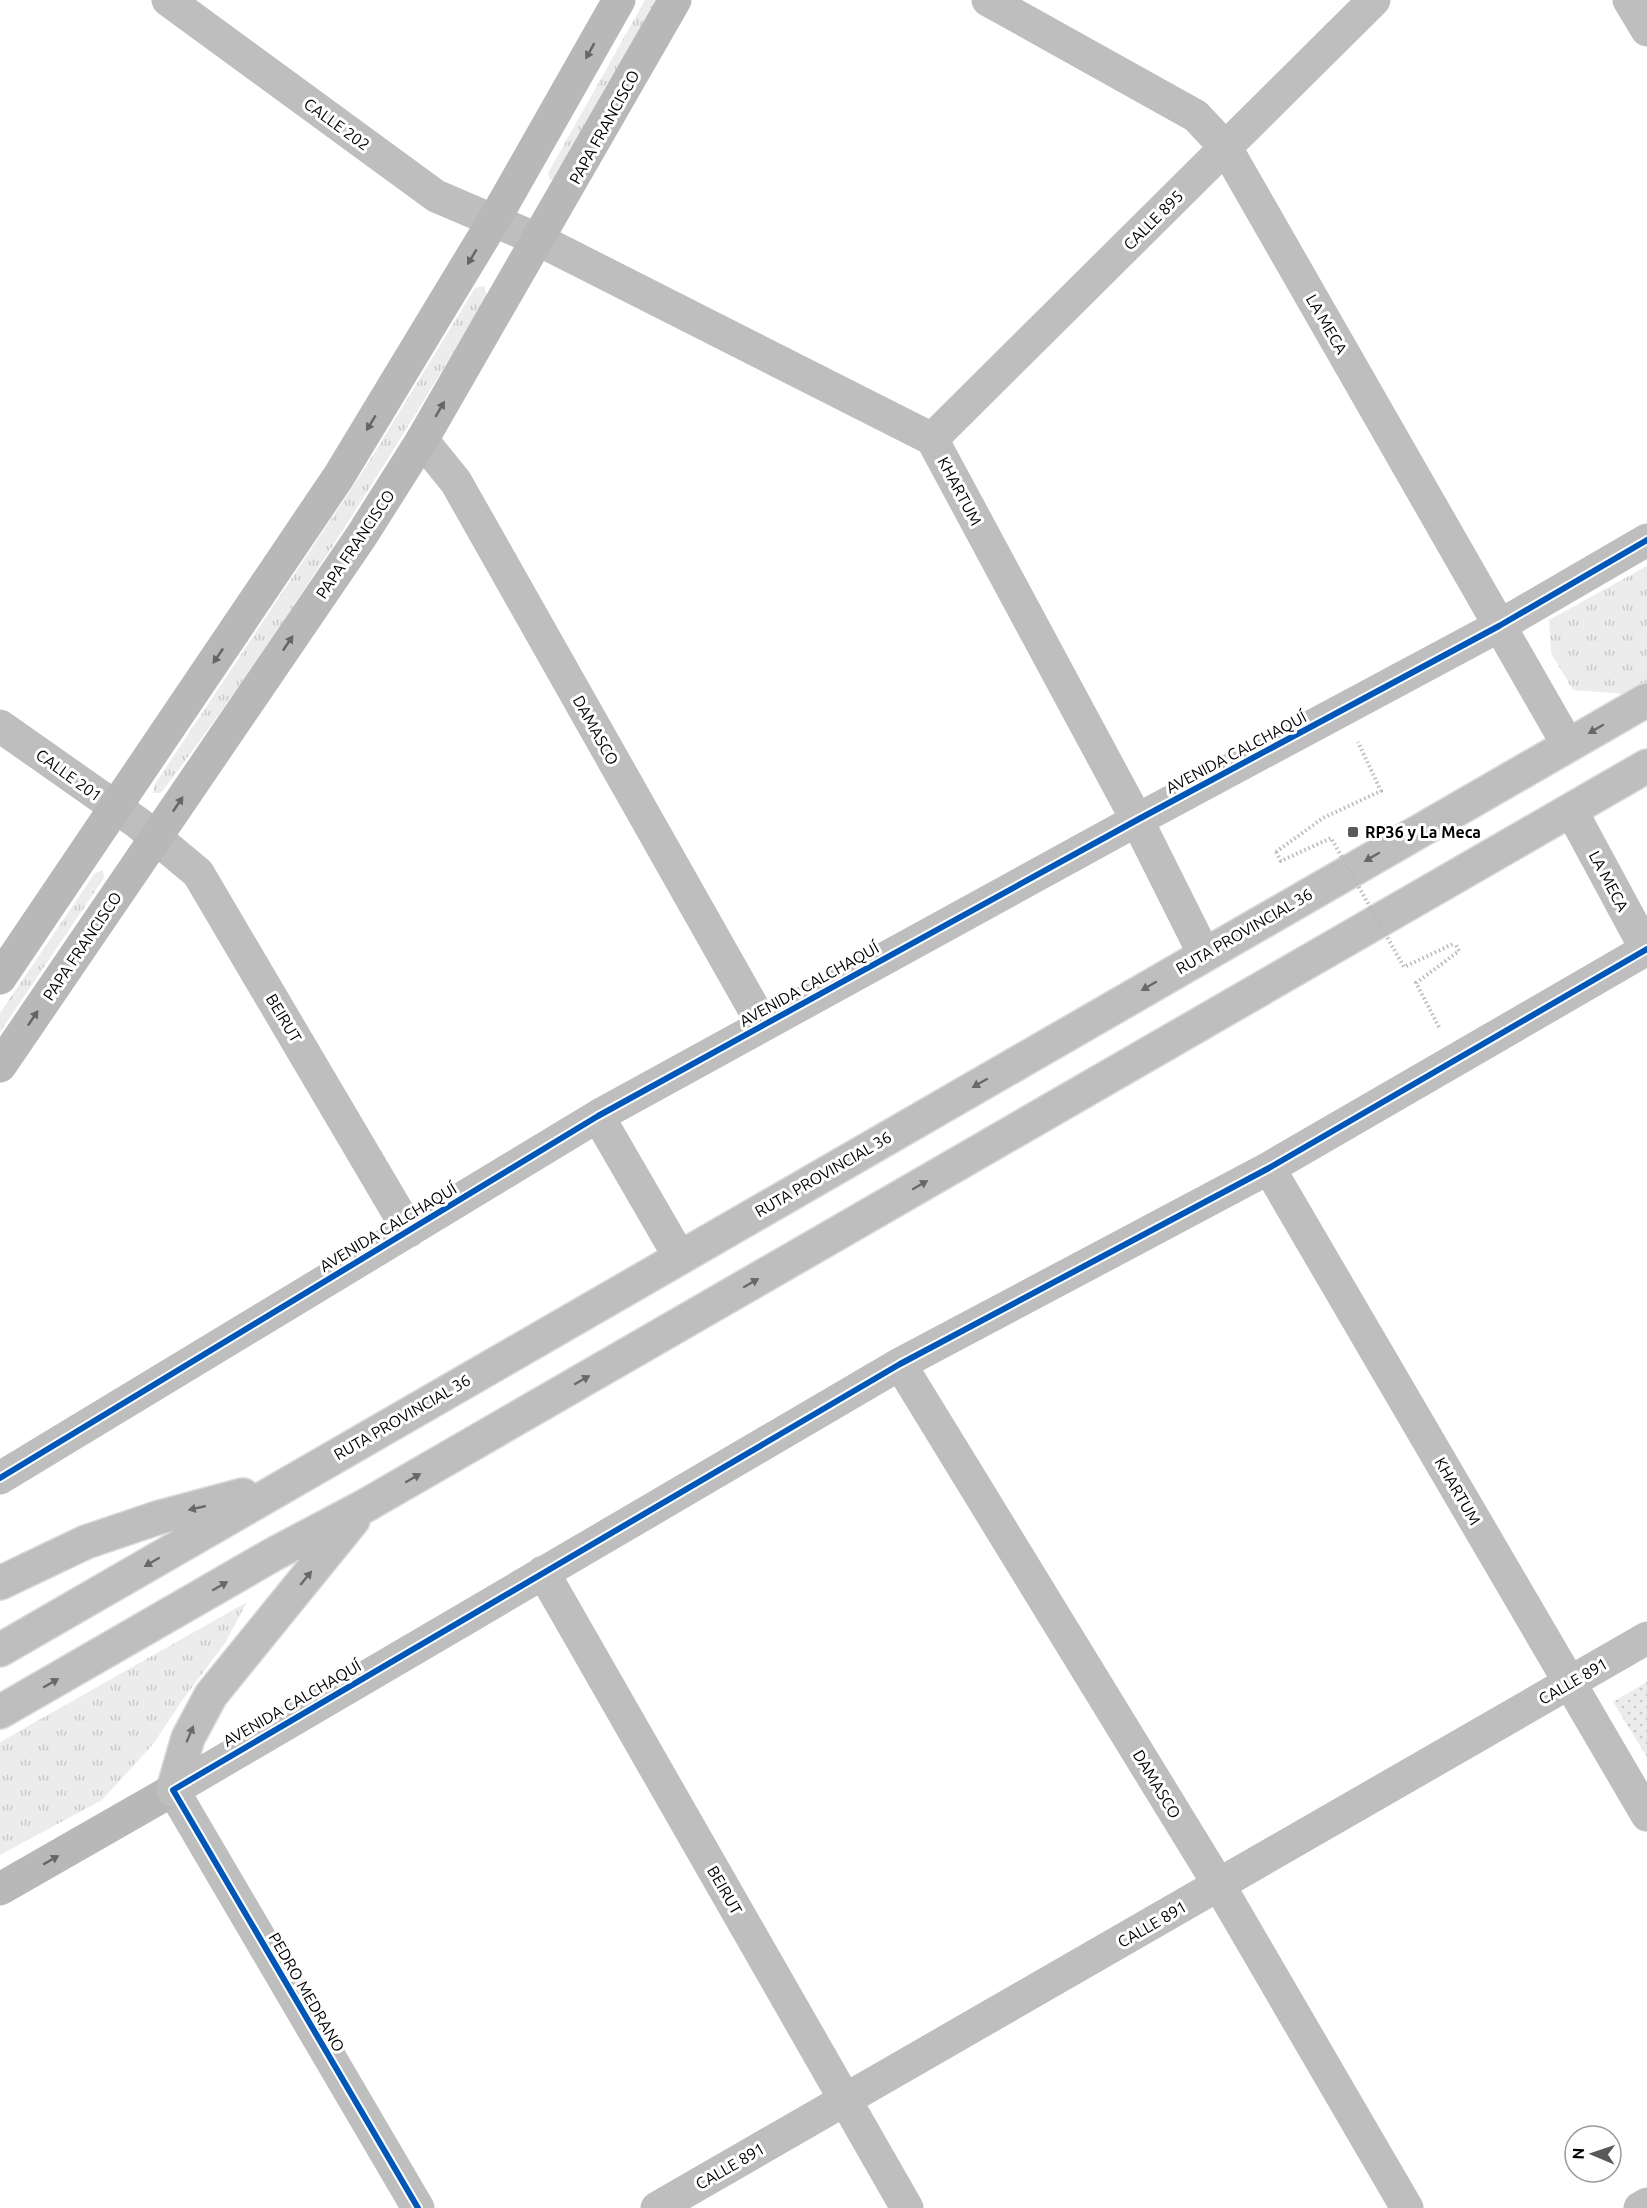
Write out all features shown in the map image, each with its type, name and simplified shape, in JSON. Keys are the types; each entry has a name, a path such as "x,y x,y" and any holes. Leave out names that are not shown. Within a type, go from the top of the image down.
{"main road":[{"name":"PAPA FRANCISCO","path":"0,978 136,823 362,534 422,440 619,0"},
{"name":"PAPA FRANCISCO","path":"0,1066 136,823 339,476 516,230 675,0"},
{"name":"AVENIDA CALCHAQUÍ","path":"0,1889 173,1790"}],"street":[{"name":"CALLE 202","path":"168,0 436,196 516,230"},
{"name":"LA MECA","path":"988,0 1196,116 1226,148 1568,746"},
{"name":"CALLE 895","path":"932,439 1374,0"},
{"path":"1629,0 1647,30"},
{"name":"KHARTUM","path":"516,230 932,439 1137,820 1204,954"},
{"name":"DAMASCO","path":"422,440 456,482 763,1025"},
{"name":"AVENIDA CALCHAQUÍ","path":"0,1478 598,1116 1137,820 1499,626 1647,540"},
{"name":"RUTA PROVINCIAL 36","path":"0,1650 679,1256 1647,700"},
{"name":"CALLE 201","path":"0,726 136,823"},
{"path":"0,1712 274,1554 363,1507 1647,765"},
{"name":"LA MECA","path":"1571,810 1647,950"},
{"name":"BEIRUT","path":"136,823 198,873 409,1231"},
{"name":"AVENIDA CALCHAQUÍ","path":"173,1790 900,1364 1269,1168 1647,950"},
{"path":"598,1116 679,1256"},
{"name":"KHARTUM","path":"1269,1168 1647,1815"},
{"name":"DAMASCO","path":"900,1364 1219,1885 1407,2208"},
{"path":"0,1583 86,1542 156,1518 223,1502 312,1469"},
{"path":"173,1790 188,1738 211,1695 363,1507"},
{"name":"BEIRUT","path":"543,1572 907,2208"},
{"name":"CALLE 891","path":"657,2208 1647,1638"},
{"name":"PEDRO MEDRANO","path":"173,1790 417,2208"},
{"path":"1640,2208 1647,2204"}],"path":[{"path":"1344,710 1381,791 1323,818 1276,852 1281,861 1331,838 1404,967 1455,943 1459,951 1416,983 1456,1060"}],"green space":[{"path":"645,0 657,0 557,179 550,180 548,173"},
{"path":"484,286 487,296 331,549 205,733 161,793 153,793 155,784 367,465 475,288"},
{"path":"1647,566 1647,682 1626,694 1573,690 1551,653 1549,620"},
{"path":"103,870 104,878 0,1032 0,1013 95,873"},
{"path":"247,1602 225,1643 154,1743 102,1800 0,1855 0,1742"},
{"path":"1647,1682 1647,1757 1613,1702"}],"cycle path":[{"path":"0,1478 598,1116 1137,820 1499,626 1647,540"},
{"path":"418,2208 173,1790 900,1364 1269,1168 1647,949"}],"place":[{"name":"RP36 y La Meca","path":"1353,832"}]}
